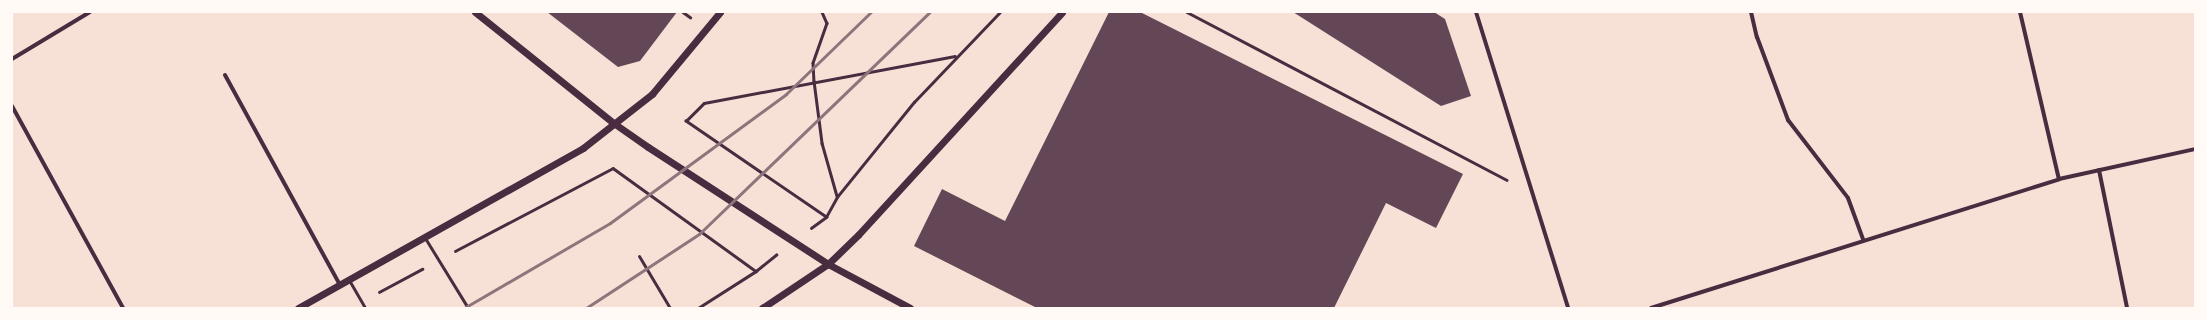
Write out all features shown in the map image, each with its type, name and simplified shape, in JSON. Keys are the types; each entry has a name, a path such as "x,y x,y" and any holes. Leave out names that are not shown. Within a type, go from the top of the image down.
{"street":[{"path":"12,59 90,12"},
{"path":"475,12 615,124 828,264 910,308"},
{"path":"298,308 308,306 349,280 582,148 652,94 720,12"},
{"path":"762,308 828,264 858,235 1062,12"},
{"path":"1476,12 1568,308"},
{"path":"1751,12 1757,38 1788,120 1848,198 1863,239"},
{"path":"2020,12 2059,179"},
{"path":"225,75 340,286"},
{"path":"12,106 123,308"},
{"path":"1651,308 1863,239 2059,179 2195,149"},
{"path":"2099,170 2127,308"}],"lane":[{"path":"425,238 468,308"},
{"path":"639,256 670,308"},
{"path":"349,280 365,308"}],"path":[{"path":"822,12 827,23 813,63 814,81 822,143 837,197"},
{"path":"956,56 814,81 704,103 686,121 826,217 837,197 914,102 956,56 1000,12"},
{"path":"1186,12 1512,182 1528,177"},
{"path":"452,253 613,168 756,271"},
{"path":"698,308 756,271 793,241"},
{"path":"361,301 424,268"}],"building":[{"path":"547,12 677,12 640,61 618,67"},
{"path":"1109,12 1140,12 1463,174 1436,228 1386,203 1334,308 1037,308 914,246 942,189 1005,221"},
{"path":"1293,12 1434,12 1445,19 1471,96 1441,106"}],"railway":[{"path":"464,308 610,223 786,94 871,12"},
{"path":"586,308 699,234 930,12"}]}
